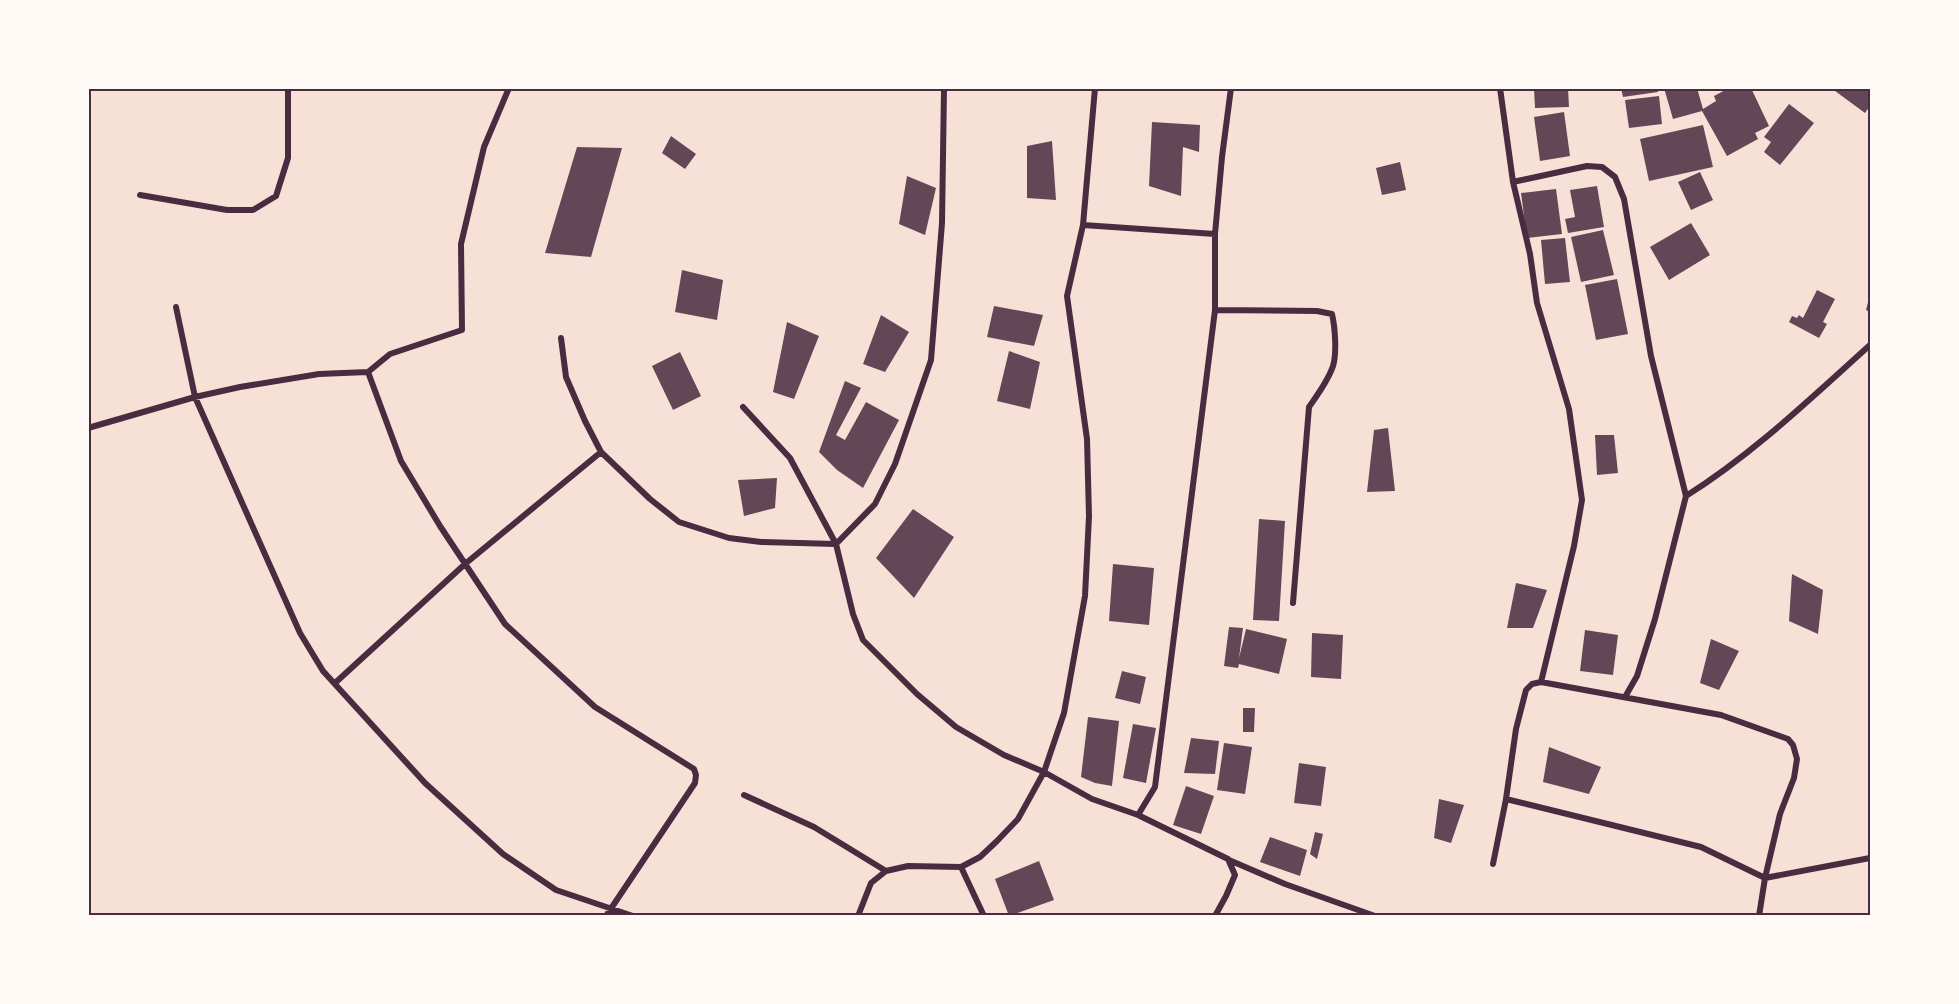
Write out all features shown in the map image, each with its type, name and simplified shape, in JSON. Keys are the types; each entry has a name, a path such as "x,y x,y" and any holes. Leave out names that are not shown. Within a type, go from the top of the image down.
{"street":[{"path":"140,195 227,210 253,210 276,196 288,158 288,88"},
{"path":"88,428 195,397 319,374 368,372 390,354 462,330 461,244 484,147 509,88"},
{"path":"561,338 566,377 601,452 650,499 679,522 729,538 750,541 836,544 875,504 895,464 931,360 942,223 944,88"},
{"path":"858,915 871,883 886,871 908,866 961,867 980,857 1018,819 1044,772 1064,713 1085,596 1089,516 1087,439 1067,297 1083,225 1095,88"},
{"path":"1138,815 1155,787 1215,310 1215,234 1231,88"},
{"path":"1500,88 1513,182 1530,254 1537,303 1569,409 1582,500 1574,546 1541,682"},
{"path":"1513,182 1587,166 1602,166 1615,177 1624,199 1651,356 1686,496 1655,620 1637,676 1625,697"},
{"path":"1083,225 1215,234"},
{"path":"176,307 195,397 300,633 323,671 425,783 503,854 556,890 633,915"},
{"path":"1215,310 1317,311 1332,314 1335,325 1334,364 1325,384 1309,407 1293,603"},
{"path":"1686,496 1780,426 1870,345"},
{"path":"368,372 401,461 440,526 505,624 594,707 694,769 695,783 606,915"},
{"path":"743,407 790,458 836,544 853,614 863,640 917,694 956,727 1004,755 1044,772 1092,799 1138,815 1285,884 1375,915"},
{"path":"335,683 465,564 601,452"},
{"path":"1493,864 1506,799 1516,729 1526,690 1532,684 1541,682 1625,697 1721,716 1788,739 1793,745 1797,759 1794,778 1780,814 1759,915"},
{"path":"744,795 814,827 886,871"},
{"path":"1506,799 1701,847 1765,878 1870,858"},
{"path":"1215,915 1234,875 1228,859"},
{"path":"961,867 984,915"}],"building":[{"path":"1534,88 1568,88 1569,107 1535,108"},
{"path":"1621,88 1657,88 1658,92 1623,97"},
{"path":"1664,88 1697,88 1703,109 1716,101 1714,96 1729,88 1751,88 1769,126 1755,133 1758,139 1727,156 1702,111 1673,119"},
{"path":"1831,88 1867,88 1870,91 1870,106 1865,113"},
{"path":"1659,96 1662,124 1629,128 1625,100"},
{"path":"1789,104 1814,123 1780,165 1764,152 1771,142 1764,137"},
{"path":"1564,112 1570,156 1540,161 1534,117"},
{"path":"1152,122 1200,125 1199,152 1183,147 1181,196 1149,186"},
{"path":"1703,125 1713,167 1649,181 1640,139"},
{"path":"671,136 696,154 685,169 662,153"},
{"path":"1052,141 1056,200 1027,198 1027,146"},
{"path":"577,147 622,148 591,257 545,253"},
{"path":"1400,162 1406,190 1382,195 1376,168"},
{"path":"1700,172 1713,200 1691,210 1678,182"},
{"path":"907,176 936,188 925,235 899,224"},
{"path":"1597,186 1604,227 1568,233 1565,219 1575,217 1570,190"},
{"path":"1556,189 1562,234 1527,238 1521,193"},
{"path":"1691,223 1710,255 1669,280 1650,247"},
{"path":"1603,230 1614,275 1581,282 1571,237"},
{"path":"1565,238 1570,282 1545,284 1541,240"},
{"path":"682,270 723,280 717,320 675,312"},
{"path":"1617,279 1628,334 1596,340 1585,285"},
{"path":"1817,290 1835,299 1823,322 1827,324 1819,338 1789,322 1792,316 1797,318 1799,315 1803,318"},
{"path":"1870,295 1870,312 1866,310"},
{"path":"994,306 1043,315 1034,346 987,337"},
{"path":"881,315 909,332 885,372 863,364"},
{"path":"787,322 819,336 794,399 773,392"},
{"path":"1009,351 1040,362 1030,409 997,401"},
{"path":"680,352 701,396 673,410 652,366"},
{"path":"845,381 861,388 836,435 845,440 866,402 899,420 863,488 837,470 819,452"},
{"path":"1388,428 1395,491 1367,492 1374,430"},
{"path":"1595,435 1614,435 1618,473 1597,475"},
{"path":"777,478 775,508 744,516 738,480"},
{"path":"913,509 954,537 914,598 876,558"},
{"path":"1259,519 1285,521 1279,621 1253,620"},
{"path":"1113,564 1154,568 1149,625 1109,621"},
{"path":"1792,574 1823,590 1818,634 1789,621"},
{"path":"1516,583 1547,590 1533,628 1507,628"},
{"path":"1229,627 1243,628 1239,658 1246,629 1287,639 1279,674 1239,664 1238,668 1224,666"},
{"path":"1585,630 1618,635 1613,675 1580,671"},
{"path":"1312,633 1343,635 1341,679 1311,677"},
{"path":"1711,639 1739,651 1719,690 1700,683"},
{"path":"1122,671 1146,677 1140,704 1115,698"},
{"path":"1243,708 1255,708 1254,732 1243,732"},
{"path":"1088,717 1119,721 1112,786 1095,783 1081,777"},
{"path":"1133,724 1156,728 1146,783 1123,778"},
{"path":"1191,738 1219,741 1215,774 1184,773"},
{"path":"1224,743 1252,747 1245,794 1217,790"},
{"path":"1549,747 1601,767 1589,794 1543,782"},
{"path":"1299,763 1326,767 1321,806 1294,803"},
{"path":"1186,786 1214,796 1201,834 1173,825"},
{"path":"1439,799 1464,805 1451,843 1434,838"},
{"path":"1315,832 1323,834 1317,859 1310,854"},
{"path":"1270,837 1307,850 1300,876 1260,862"},
{"path":"1039,861 1054,900 1009,916 995,879"}]}
